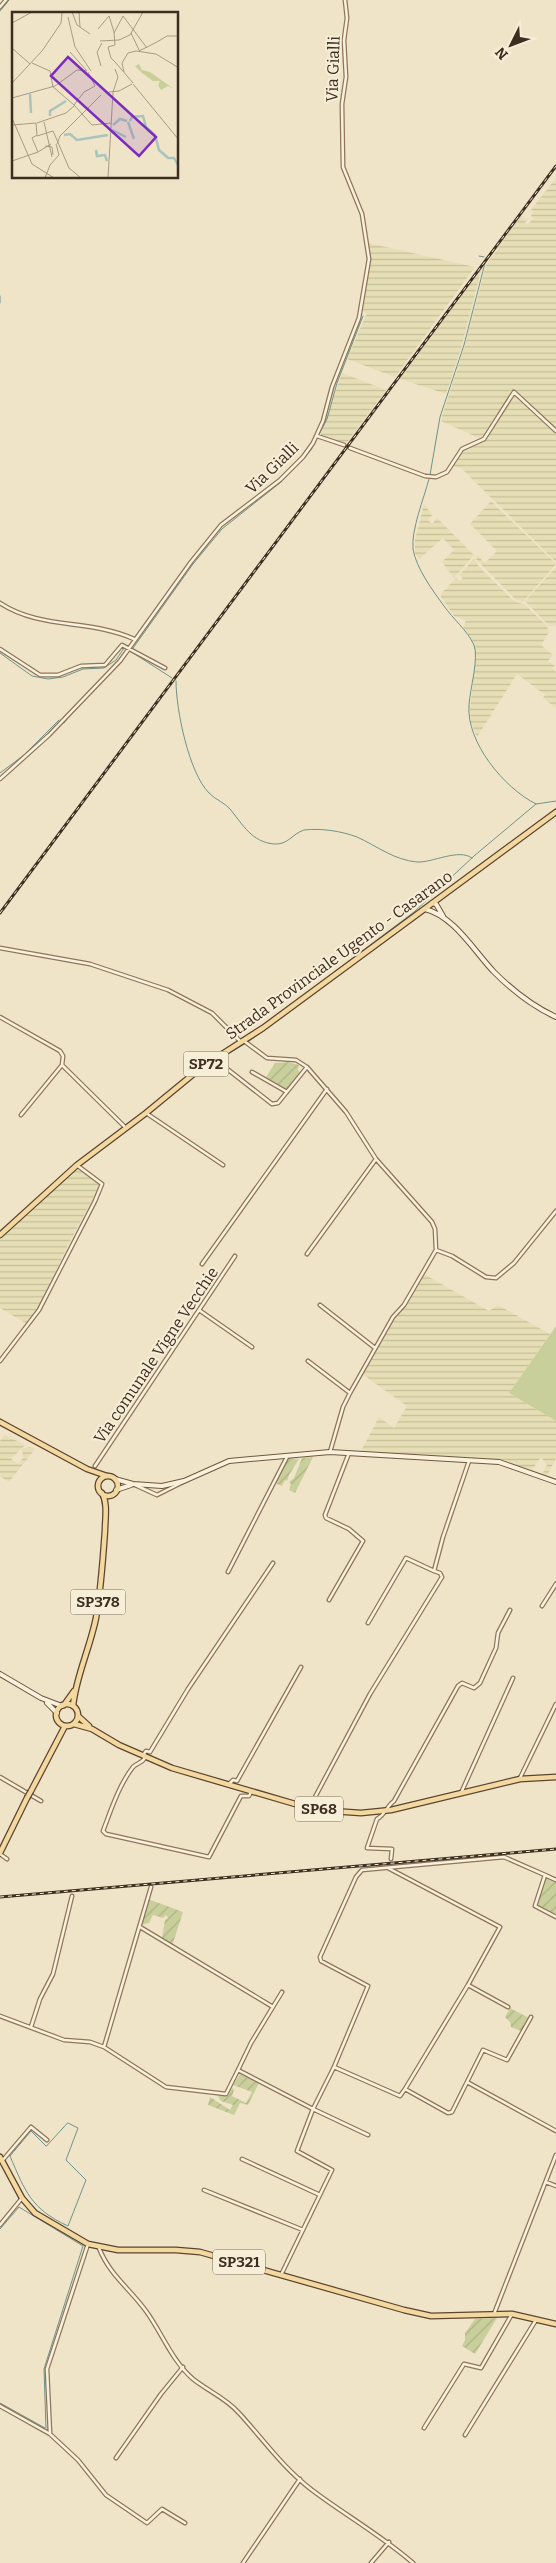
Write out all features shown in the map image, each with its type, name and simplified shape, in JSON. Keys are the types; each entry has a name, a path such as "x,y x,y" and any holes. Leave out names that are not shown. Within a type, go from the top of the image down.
{"main road":[{"name":"Strada Provinciale Ugento - Casarano","path":"0,1235 78,1166 126,1128 148,1115 202,1067 244,1042 556,812"},
{"path":"438,910 442,895"},
{"path":"431,903 496,973 543,1010 556,1017"},
{"path":"424,908 438,910"},
{"name":"SP378","path":"0,1422 87,1470 115,1479"},
{"path":"116,1490 115,1479 133,1484 162,1486 184,1481 229,1461 330,1452 470,1460 515,1466 556,1482"},
{"name":"SP378","path":"87,1470 98,1484 102,1493 105,1500 106,1514"},
{"path":"98,1484 101,1478 107,1476"},
{"path":"102,1493 111,1495 116,1490 133,1484"},
{"name":"SP378","path":"73,1706 76,1688 96,1619 106,1514 111,1495"},
{"path":"0,1674 41,1698 73,1706 78,1716 74,1724 65,1726 58,1722"},
{"name":"SP378","path":"57,1714 76,1688"},
{"path":"41,1698 57,1714 58,1722 54,1744"},
{"name":"SP68","path":"78,1716 92,1729"},
{"name":"SP68","path":"74,1724 92,1729 144,1757 172,1768 302,1806 332,1811 384,1811 520,1779 556,1777"},
{"path":"1,1852 54,1744 65,1726"},
{"name":"SP321","path":"1,2159 22,2198 43,2220 99,2248 118,2250 188,2250 431,2316 467,2317 512,2314 537,2318 556,2324"}],"street":[{"path":"0,7 6,0"},
{"name":"Via Gialli","path":"0,779 49,735 120,661 190,562 221,525 280,480 303,456 323,421 332,387 359,318 370,259 362,214 343,167 342,104 346,77 344,40 347,18 345,0"},
{"path":"350,448 425,476 436,477 450,470 462,449 484,439 514,392 556,431"},
{"path":"316,436 344,445"},
{"path":"0,603 19,614 39,620 96,627 134,639"},
{"path":"0,649 34,673 49,676 63,674 81,666 105,665 114,657 122,645 131,648 165,668"},
{"path":"0,948 90,964 168,990 212,1013 244,1042 267,1058 296,1060 307,1067 346,1112 376,1159 432,1222 435,1229 436,1250 404,1304 392,1318 350,1393 343,1407 330,1452"},
{"path":"0,1017 60,1051 63,1056 62,1065 21,1115"},
{"path":"62,1065 126,1128"},
{"path":"226,1068 272,1104 278,1103 307,1067"},
{"path":"252,1072 287,1092"},
{"path":"202,1264 326,1089"},
{"path":"148,1115 223,1165"},
{"path":"307,1254 376,1159"},
{"path":"0,1362 39,1310 102,1184 78,1166"},
{"path":"436,1250 452,1256 486,1277 496,1278 514,1263 556,1211"},
{"name":"Via comunale Vigne Vecchie","path":"95,1466 235,1256"},
{"path":"320,1304 375,1348"},
{"path":"199,1310 252,1347"},
{"path":"308,1361 350,1393"},
{"path":"329,1600 363,1541 349,1529 326,1518 325,1515 349,1453"},
{"path":"228,1572 288,1455"},
{"path":"434,1571 443,1537 470,1460"},
{"path":"133,1484 157,1495 184,1481"},
{"path":"302,1806 314,1799 370,1694 442,1577 440,1573 406,1558 368,1623"},
{"path":"252,1791 249,1796 242,1796 209,1857 106,1834 103,1831 122,1786 134,1766 142,1762 146,1751 150,1752 188,1689 273,1564"},
{"path":"542,1606 556,1584"},
{"path":"391,1859 392,1849 368,1848 377,1819 382,1816 384,1811 394,1801 458,1686 462,1683 474,1688 480,1683 496,1648 498,1633 510,1610"},
{"path":"229,1785 233,1780 237,1781 301,1667"},
{"path":"461,1793 513,1678"},
{"path":"520,1779 556,1704"},
{"path":"0,1777 41,1801"},
{"path":"1,1852 7,1859"},
{"path":"281,2275 332,2170 296,2151 368,1986 321,1961 320,1957 356,1877 362,1870 504,1857 556,1880"},
{"path":"334,2067 400,2096 468,1985 500,1927 387,1867"},
{"path":"545,1875 535,1906 556,1917"},
{"path":"104,2047 151,1887"},
{"path":"32,2027 40,1999 53,1974 72,1896"},
{"path":"140,1926 273,2007"},
{"path":"468,1985 508,2007"},
{"path":"0,2016 64,2040 90,2042 104,2047 166,2087 226,2094 251,2043 282,1992"},
{"path":"405,2089 448,2113 452,2112 483,2050 507,2060 530,2017"},
{"path":"238,2070 368,2135"},
{"path":"467,2082 556,2131"},
{"path":"1,2159 31,2127 47,2140"},
{"path":"494,2314 556,2155"},
{"path":"242,2159 320,2195"},
{"path":"546,2182 556,2186"},
{"path":"204,2190 303,2230"},
{"path":"0,2225 22,2198"},
{"path":"50,2434 47,2369 88,2244"},
{"path":"99,2248 113,2274 146,2311 166,2347 192,2378 221,2396 237,2411 274,2456 311,2489 389,2542 413,2563"},
{"path":"424,2428 464,2364 481,2368 512,2314"},
{"path":"465,2436 537,2318"},
{"path":"116,2458 161,2394 183,2367"},
{"path":"0,2406 50,2434 78,2460 106,2495 124,2509 147,2523 162,2509 184,2523"},
{"path":"243,2563 300,2479"},
{"path":"371,2563 389,2542"}],"shaded area":[{"path":"556,178 556,429 521,396 512,391 481,439 441,421 442,416 465,345 486,265 521,216 527,220 525,223 528,225 533,218 531,210"},
{"path":"368,243 475,267 395,377 347,359 367,313 362,311 370,263"},
{"path":"482,267 461,349 446,394 400,379"},
{"path":"342,373 386,390 345,445 320,436"},
{"path":"513,394 556,433 556,562 461,468 453,466 462,450 487,437"},
{"path":"491,501 556,564 523,602 515,599 476,559 477,555 485,563 497,551 470,524"},
{"path":"424,504 432,515 428,520 432,524 437,518 474,555 454,578 442,562 454,550 443,538 419,559 415,553 415,540"},
{"path":"474,559 480,568 514,601 525,605 547,626 549,632 541,645 553,655 548,661 555,666 552,668 556,672 556,708 543,698 545,695 517,674 477,737 471,723 470,709 476,655 475,645 463,627 466,621 454,616 440,595 456,578 460,581 463,578 459,575"},
{"path":"556,567 556,625 549,626 525,601"},
{"path":"78,1169 100,1185 68,1245 38,1310 27,1324 0,1308 0,1240 47,1193"},
{"path":"424,1274 489,1311 498,1305 550,1334 509,1393 556,1421 556,1458 547,1476 542,1474 547,1465 541,1457 532,1470 494,1460 361,1451 379,1417 394,1428 407,1406 362,1374 393,1320 405,1306"},
{"path":"5,1435 25,1445 11,1459 18,1464 23,1458 22,1449 29,1447 35,1449 9,1482 0,1476 0,1441"}],"green space":[{"path":"288,1062 299,1065 298,1070 301,1074 287,1089 266,1077 275,1063"},
{"path":"556,1326 556,1421 509,1393"},
{"path":"313,1457 295,1493 289,1490 291,1484 289,1482 294,1478 302,1458"},
{"path":"288,1458 299,1459 287,1481 285,1480 282,1486 275,1483"},
{"path":"547,1877 556,1882 556,1916 537,1906 545,1878"},
{"path":"148,1899 183,1912 172,1946 162,1938 165,1920 168,1918 166,1915 163,1918 153,1915 149,1923 141,1925"},
{"path":"510,2008 529,2018 521,2031 511,2027 510,2022 505,2017"},
{"path":"240,2074 259,2083 248,2105 240,2103 234,2115 208,2105 210,2097 230,2110 233,2105 221,2101 218,2095 228,2096 232,2088 234,2090 232,2096 246,2103 252,2092 233,2085"},
{"path":"497,2318 475,2354 462,2346 465,2340 465,2333 475,2319"}],"waterway":[{"path":"0,11 9,0"},
{"path":"479,256 484,257"},
{"path":"430,475 440,417 464,345 485,263"},
{"path":"0,296 0,303"},
{"path":"131,651 193,564 222,529 281,482 311,450 327,419 337,383 363,316"},
{"path":"429,479 414,533 413,549 415,556 430,586 468,634 474,645 474,674 469,705 470,719 480,748 500,775 524,797 536,804"},
{"path":"0,653 32,676 48,679 63,677 83,669 104,668 116,660 124,648"},
{"path":"130,651 172,678"},
{"path":"97,687 119,665"},
{"path":"176,681 181,724 195,771 209,793 228,807 244,827 260,840 266,843 279,844 304,830 324,830 357,837 393,856 409,861 423,862 453,855 467,855 472,858"},
{"path":"64,723 71,714"},
{"path":"0,773 24,755 59,720"},
{"path":"333,973 414,912 474,856 536,804 556,801"},
{"path":"211,1064 248,1042 296,1006"},
{"path":"120,1135 205,1068"},
{"path":"68,2123 78,2128 66,2160 86,2180 68,2226 45,2213 37,2206 25,2189 10,2156 31,2131 46,2146 68,2123"},
{"path":"0,2229 19,2207 83,2246 44,2369 46,2428"},
{"path":"0,2403 45,2428"}],"railway":[{"path":"0,913 556,166"},
{"path":"0,1897 556,1849"}]}
